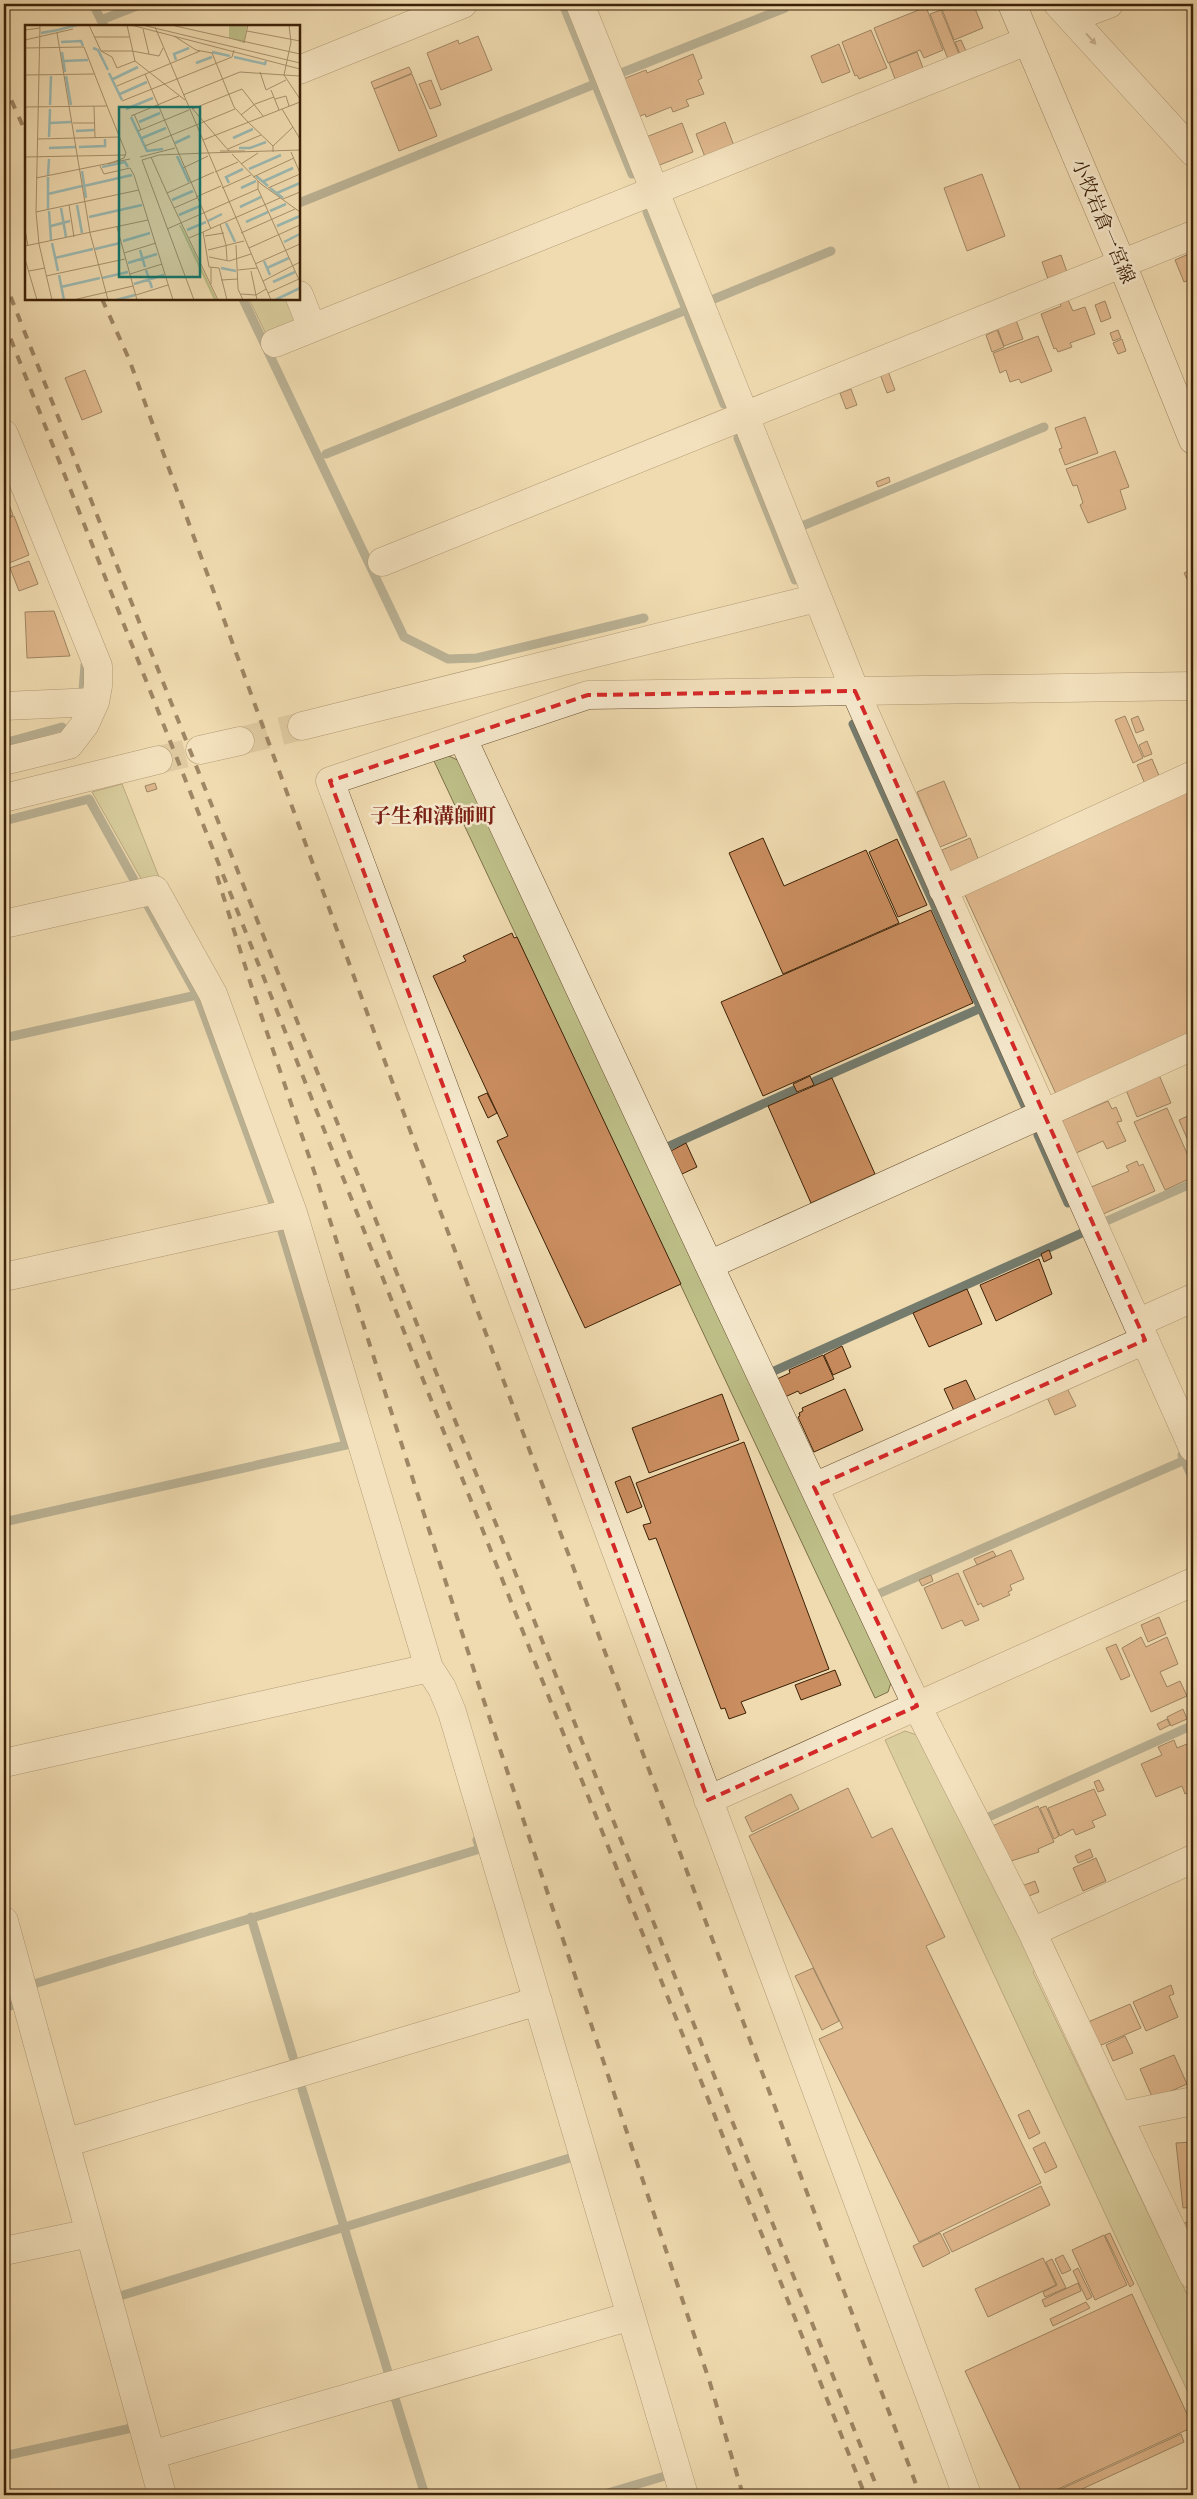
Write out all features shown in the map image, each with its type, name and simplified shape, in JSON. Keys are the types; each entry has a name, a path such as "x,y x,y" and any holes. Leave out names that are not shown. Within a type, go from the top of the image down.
{"street":[{"path":"300,70 463,4"},
{"path":"580,4 855,691 1193,1448"},
{"name":"小牧岩倉一宮線","path":"1012,4 1122,264 1193,440"},
{"path":"1065,11 1109,4"},
{"path":"1065,11 1193,152"},
{"path":"275,343 1027,41"},
{"path":"382,562 1193,235"},
{"path":"300,298 312,328"},
{"path":"4,437 98,666 98,686 94,702 85,724 69,745 4,761"},
{"path":"302,726 817,598"},
{"path":"967,2495 330,781 588,695 1193,686"},
{"path":"4,706 94,702"},
{"path":"462,737 918,1706 1032,1932 1193,2275"},
{"path":"200,750 240,741"},
{"path":"4,798 158,760"},
{"path":"943,890 1193,775"},
{"path":"4,924 155,890 213,994 293,1213 429,1668 442,1688 452,1712 684,2495"},
{"path":"709,1265 1193,1046"},
{"path":"4,1277 293,1213"},
{"path":"814,1487 1141,1332 1193,1298"},
{"path":"708,1800 1193,1582"},
{"path":"4,1763 429,1668"},
{"path":"1032,1932 1193,1859"},
{"path":"4,1921 162,2495"},
{"path":"65,2143 538,2000"},
{"path":"1119,2116 1193,2101"},
{"path":"4,2251 90,2233"},
{"path":"151,2455 631,2316"}],"highlighted area":[{"path":"855,691 1145,1340 814,1487 917,1706 708,1800 330,781 588,695"}],"green space":[{"path":"249,300 297,300 305,318 267,336"},
{"path":"449,756 466,764 894,1673 888,1692 875,1698 434,761"},
{"path":"122,784 159,877 143,882 92,792"},
{"path":"905,1731 926,1738 1038,1968 1033,1972 1193,2307 1193,2403 885,1740"}],"building":[{"path":"940,4 956,4 957,6 965,4 967,8 974,6 983,28 954,40"},
{"path":"926,7 943,50 924,58 920,50 888,63 874,28"},
{"path":"941,10 959,54 948,59 930,14"},
{"path":"871,30 887,68 859,79 857,75 855,76 842,42"},
{"path":"478,36 492,70 441,90 427,53 458,40 459,44"},
{"path":"961,40 966,51 960,54 955,42"},
{"path":"839,44 850,72 822,83 811,56"},
{"path":"917,52 923,68 895,79 889,63"},
{"path":"693,54 702,78 698,80 704,94 686,100 689,106 673,112 671,107 646,117 645,114 638,117 623,79 646,70 647,73"},
{"path":"409,67 412,73 374,89 371,82"},
{"path":"412,74 437,136 399,151 374,89"},
{"path":"431,80 441,105 430,109 419,84"},
{"path":"725,122 734,146 705,157 696,134"},
{"path":"682,123 693,152 657,166 646,137"},
{"path":"982,174 1005,236 967,251 944,188"},
{"path":"1193,252 1193,278 1184,282 1175,260"},
{"path":"1061,255 1067,272 1048,279 1042,262"},
{"path":"1068,300 1073,311 1085,307 1095,334 1070,343 1072,347 1058,352 1056,348 1054,349 1041,314 1061,306 1060,303"},
{"path":"1105,301 1111,318 1101,322 1095,305"},
{"path":"1016,320 1023,339 1004,346 997,327"},
{"path":"997,330 1004,347 992,352 986,335"},
{"path":"1118,330 1121,338 1113,341 1110,333"},
{"path":"1038,336 1052,371 1021,383 1019,379 1010,382 1006,370 1000,373 993,353"},
{"path":"1122,339 1126,351 1118,354 1113,343"},
{"path":"85,370 102,412 82,420 65,378"},
{"path":"888,371 895,390 887,393 880,374"},
{"path":"851,389 857,405 846,409 840,393"},
{"path":"1085,417 1098,453 1065,465 1059,449 1062,448 1055,428"},
{"path":"1115,451 1129,487 1120,490 1126,509 1088,523 1080,505 1083,503 1077,485 1073,486 1066,469"},
{"path":"889,477 890,482 878,487 876,482"},
{"path":"4,491 13,515 4,519"},
{"path":"14,516 29,555 4,565 4,519"},
{"path":"29,561 38,584 19,591 10,568"},
{"path":"1193,569 1193,581 1189,583 1184,573"},
{"path":"54,611 70,656 27,658 25,612"},
{"path":"1125,716 1143,758 1133,763 1115,720"},
{"path":"1138,716 1144,730 1136,733 1131,719"},
{"path":"1147,741 1152,754 1144,757 1139,745"},
{"path":"1152,759 1160,778 1145,784 1137,765"},
{"path":"944,781 967,836 940,847 917,792"},
{"path":"155,783 157,789 147,792 145,786"},
{"path":"1193,788 1193,1032 1056,1094 964,893"},
{"path":"763,838 784,886 866,850 899,923 783,974 729,853"},
{"path":"970,838 979,861 951,873 942,850"},
{"path":"897,839 927,905 898,917 869,852"},
{"path":"931,910 973,1003 763,1096 721,1002"},
{"path":"512,933 514,938 517,937 681,1284 585,1328 497,1141 508,1136 433,976 466,961 463,956"},
{"path":"1159,1075 1171,1103 1137,1117 1126,1090"},
{"path":"810,1076 814,1085 797,1092 793,1084"},
{"path":"832,1078 875,1174 811,1203 768,1106"},
{"path":"487,1093 497,1113 488,1118 478,1097"},
{"path":"1108,1101 1112,1109 1116,1107 1122,1121 1117,1122 1126,1141 1107,1149 1103,1141 1076,1153 1061,1121"},
{"path":"1167,1108 1193,1167 1193,1177 1165,1190 1134,1122"},
{"path":"1192,1114 1193,1116 1193,1152 1179,1120"},
{"path":"686,1143 697,1167 682,1174 671,1151"},
{"path":"1137,1161 1139,1166 1143,1164 1155,1191 1101,1215 1089,1188 1129,1171 1126,1166"},
{"path":"1049,1250 1052,1258 1044,1262 1041,1254"},
{"path":"1039,1259 1052,1294 996,1321 980,1285"},
{"path":"967,1289 982,1324 929,1347 913,1313"},
{"path":"842,1346 851,1367 833,1375 824,1355"},
{"path":"823,1355 834,1379 800,1394 798,1391 785,1397 777,1379 790,1373 789,1370"},
{"path":"966,1380 977,1403 955,1413 944,1389"},
{"path":"1066,1386 1076,1406 1055,1415 1046,1395"},
{"path":"845,1389 863,1430 814,1452 798,1417 800,1416 799,1413 803,1411 802,1408"},
{"path":"722,1394 739,1440 649,1473 632,1428"},
{"path":"744,1442 829,1669 741,1702 746,1713 729,1719 725,1708 721,1709 656,1538 649,1540 643,1525 651,1523 636,1483"},
{"path":"630,1476 642,1507 627,1513 615,1482"},
{"path":"1011,1550 1024,1579 1010,1585 1012,1590 1008,1592 1010,1595 983,1607 981,1603 978,1605 963,1571"},
{"path":"993,1551 996,1556 977,1565 974,1559"},
{"path":"958,1573 979,1620 965,1626 962,1620 942,1629 924,1588"},
{"path":"931,1575 933,1581 922,1586 919,1580"},
{"path":"1159,1617 1166,1634 1148,1642 1141,1625"},
{"path":"1141,1637 1146,1647 1167,1637 1178,1664 1160,1672 1167,1687 1180,1681 1187,1696 1151,1712 1122,1648"},
{"path":"1116,1644 1130,1676 1121,1680 1106,1648"},
{"path":"835,1670 841,1685 801,1700 795,1685"},
{"path":"1183,1709 1187,1719 1171,1726 1167,1717"},
{"path":"1167,1719 1170,1725 1160,1730 1157,1724"},
{"path":"1174,1740 1177,1748 1192,1742 1193,1790 1185,1794 1182,1786 1156,1797 1141,1764 1162,1755 1158,1747"},
{"path":"1099,1780 1104,1790 1098,1792 1094,1782"},
{"path":"848,1788 872,1838 892,1828 945,1937 926,1946 1041,2183 919,2242 819,2039 843,2028 749,1836"},
{"path":"1094,1789 1106,1815 1092,1821 1095,1827 1076,1835 1073,1829 1060,1836 1048,1808"},
{"path":"791,1794 799,1809 752,1832 745,1817"},
{"path":"1038,1806 1054,1842 1038,1849 1039,1852 1005,1863 990,1827"},
{"path":"1046,1806 1059,1836 1054,1839 1040,1808"},
{"path":"1090,1849 1093,1857 1078,1863 1075,1856"},
{"path":"1096,1858 1106,1881 1083,1891 1073,1868"},
{"path":"1035,1881 1039,1892 1024,1898 1019,1887"},
{"path":"813,1968 839,2021 822,2030 795,1976"},
{"path":"1171,1985 1174,1994 1169,1996 1178,2017 1146,2031 1133,2002"},
{"path":"1130,2004 1141,2028 1099,2046 1088,2022"},
{"path":"1125,2036 1133,2053 1113,2061 1106,2045"},
{"path":"1174,2055 1187,2084 1153,2099 1140,2069"},
{"path":"1029,2110 1040,2133 1029,2139 1018,2115"},
{"path":"1045,2142 1057,2167 1045,2173 1033,2148"},
{"path":"1193,2142 1193,2207 1183,2208 1176,2143"},
{"path":"1041,2186 1050,2205 952,2252 943,2234"},
{"path":"1193,2219 1193,2245 1183,2224"},
{"path":"940,2233 950,2253 923,2267 913,2246"},
{"path":"1110,2233 1134,2284 1130,2287 1105,2235"},
{"path":"1104,2235 1127,2285 1095,2300 1072,2250"},
{"path":"1063,2255 1071,2270 1062,2274 1055,2259"},
{"path":"1043,2258 1056,2285 988,2317 975,2289"},
{"path":"1052,2259 1066,2288 1045,2297 1043,2292 1057,2285 1046,2262"},
{"path":"1078,2268 1092,2297 1087,2300 1073,2271"},
{"path":"1078,2283 1081,2291 1045,2307 1042,2300"},
{"path":"1132,2294 1193,2427 1045,2495 1023,2495 965,2371"},
{"path":"1086,2302 1090,2308 1053,2326 1050,2319"},
{"path":"1181,2434 1184,2442 1069,2495 1048,2495"}],"waterway":[{"path":"93,4 104,25"},
{"path":"101,20 142,4"},
{"path":"563,4 632,174"},
{"path":"621,73 785,8"},
{"path":"300,203 595,84"},
{"path":"647,212 724,404"},
{"path":"709,301 831,251"},
{"path":"243,300 404,637 448,659 477,658 644,618"},
{"path":"326,454 686,310"},
{"path":"802,526 1044,427"},
{"path":"738,438 795,580"},
{"path":"83,690 85,665"},
{"path":"853,724 1025,1106"},
{"path":"4,743 62,727"},
{"path":"4,821 89,799 134,880"},
{"path":"147,904 197,995 273,1203"},
{"path":"4,1038 197,995"},
{"path":"815,1081 981,1008"},
{"path":"667,1147 794,1090"},
{"path":"1038,1135 1068,1203"},
{"path":"1102,1223 1193,1183"},
{"path":"4,1522 346,1445 281,1228"},
{"path":"774,1371 1082,1233"},
{"path":"1182,1455 1193,1479"},
{"path":"878,1594 1185,1460"},
{"path":"984,1819 1193,1725"},
{"path":"37,1983 480,1849 477,1840"},
{"path":"251,1917 293,2057"},
{"path":"4,2007 14,2005"},
{"path":"302,2089 388,2372"},
{"path":"120,2296 573,2157"},
{"path":"395,2398 425,2495"},
{"path":"4,2456 132,2428"},
{"path":"601,2495 665,2476"}],"tunnel":[{"path":"240,741 302,726"},
{"path":"158,760 200,750"}],"railway":[{"path":"4,84 25,131"},
{"path":"4,280 880,2495"},
{"path":"102,300 129,359 408,1125 920,2495"},
{"path":"4,322 865,2495"},
{"path":"217,876 252,988 318,1183 480,1689 710,2383 743,2495"}],"district":[{"name":"子生和溝師町","path":"433,816"}]}
